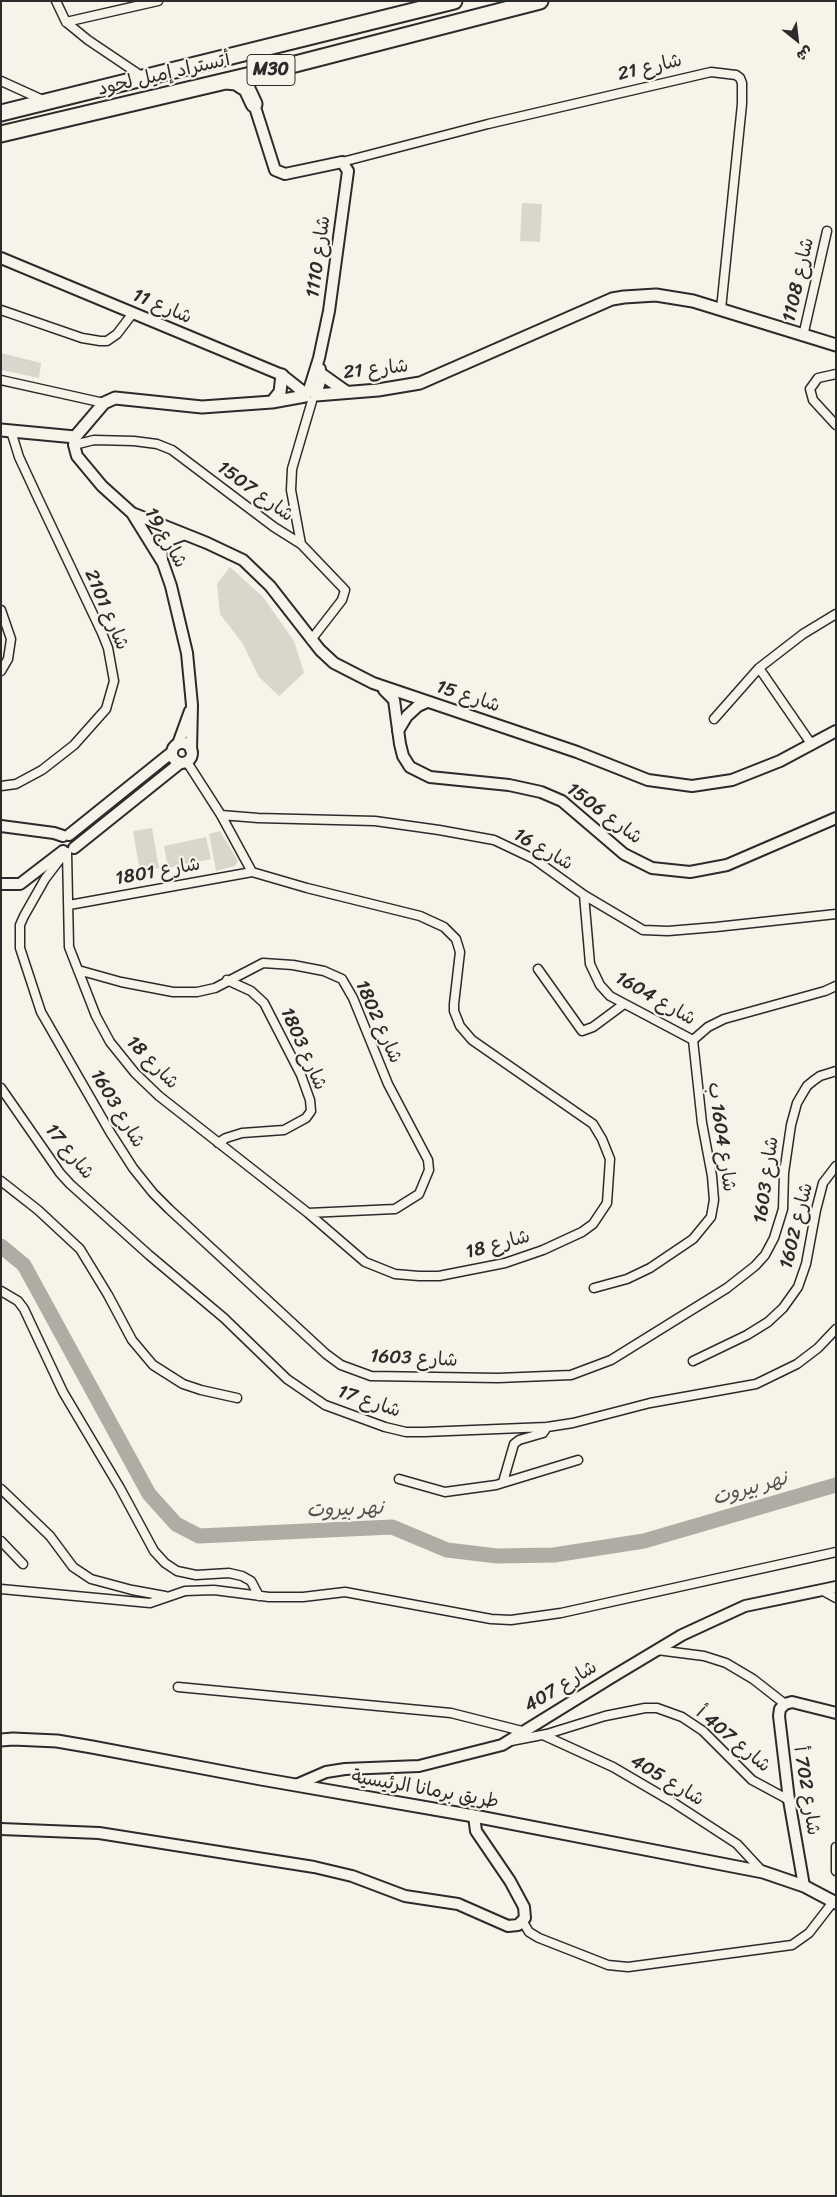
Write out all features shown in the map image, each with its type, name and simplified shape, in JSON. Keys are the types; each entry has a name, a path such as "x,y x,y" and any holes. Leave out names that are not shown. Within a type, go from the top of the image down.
{"highway":[{"name":"أتستراد إميل لحود","path":"1,113 454,1"},
{"name":"أتستراد إميل لحود","path":"1,134 268,71 540,1"},
{"path":"254,104 256,92 268,71"},
{"path":"226,81 236,82 247,89 254,104"}],"main road":[{"name":"شارع 21","path":"104,403 115,398 202,407 272,402 311,395 378,390 420,383 612,299 656,295 673,297 720,309 836,345"},
{"path":"321,374 345,391"},
{"path":"272,402 280,392 282,375"},
{"path":"6,431 74,442 104,403"},
{"name":"طريق برمانا الرئيسية","path":"1,1740 57,1741 474,1816 763,1872 804,1886 834,1903"}],"street":[{"path":"56,1 66,22 88,40 143,77"},
{"path":"66,22 158,1"},
{"name":"شارع 21","path":"342,162 497,122 711,72 736,75 740,78 742,104 720,309"},
{"path":"1,81 47,102"},
{"path":"254,104 275,170 285,174 342,162"},
{"name":"شارع 1110","path":"319,358 329,311 349,175 348,168 342,162"},
{"name":"شارع 1108","path":"803,336 827,232"},
{"name":"شارع 11","path":"1,258 282,375 311,395"},
{"path":"1,310 82,338 100,341 107,340 117,334 132,313"},
{"path":"311,395 320,382 319,358"},
{"path":"301,544 291,490 292,469 319,358"},
{"path":"836,374 818,378 810,389 813,400 836,425"},
{"path":"1,380 104,403"},
{"name":"شارع 2101","path":"1,786 16,784 42,770 74,745 106,709 114,681 108,648 102,633 6,431"},
{"name":"شارع 1507","path":"74,442 94,440 134,441 157,444 172,450 274,527 301,544 345,590 342,600 311,640"},
{"name":"شارع 19","path":"74,442 78,456 88,470 132,513 163,563 179,614 187,653 192,706 191,750"},
{"name":"شارع 15","path":"132,513 236,556 255,570 280,598 311,640 334,662 373,683 576,752 632,775 648,780 683,785 732,780 760,771 834,733"},
{"path":"163,563 162,545 166,541 185,534"},
{"path":"1,610 11,639 8,659 1,671"},
{"path":"714,718 758,668 803,634 836,614"},
{"path":"758,668 812,745"},
{"name":"شارع 1506","path":"373,683 387,692 394,700 400,744 406,762 420,773 441,778 499,783 541,792 562,801 624,854 652,868 690,872 728,866 836,818"},
{"path":"398,732 407,716 418,706 427,702"},
{"path":"178,744 192,706"},
{"path":"1,884 20,884 67,851 191,757 191,750 188,745 178,744 173,747 171,753 59,842 67,851"},
{"path":"171,753 173,758 183,763 222,815 252,872"},
{"name":"شارع 16","path":"222,815 258,818 375,821 494,840 534,859 584,895 634,926 650,931 716,927 836,914"},
{"path":"1,826 54,832 66,836 75,840 67,851"},
{"name":"شارع 18","path":"67,851 69,947 96,1016 110,1042 154,1092 308,1213 365,1262 395,1274 439,1276 505,1263 542,1250 593,1224 607,1203 610,1159 602,1139 593,1124 472,1040 460,1026 454,1011 460,952 456,939 444,927 420,916 306,888 252,872"},
{"name":"شارع 1603","path":"67,851 45,879 24,916 20,932 20,948 41,1012 110,1132 152,1193 169,1209 326,1354 341,1365 370,1376 498,1378 571,1375 611,1360 727,1288 765,1256 774,1238 783,1210 784,1173 789,1135 797,1103 807,1086 813,1081 820,1076 836,1071"},
{"name":"شارع 1801","path":"69,905 252,872"},
{"name":"شارع 1604","path":"584,895 590,964 600,985 610,996 693,1040 708,1027 724,1019 825,991 836,986"},
{"name":"شارع 1802","path":"78,970 120,982 173,992 196,992 215,988 253,967 269,962 324,972 342,979 353,998 388,1084 428,1160 429,1170 419,1194 395,1209 308,1213"},
{"path":"538,968 583,1031 593,1027 624,1004"},
{"name":"شارع 1803","path":"218,1143 226,1138 242,1133 284,1130 306,1118 311,1111 310,1100 301,1075 264,1003 251,991 227,980"},
{"name":"شارع 1604 ب","path":"594,1288 627,1279 650,1268 693,1239 711,1217 714,1200 712,1176 702,1123 693,1040"},
{"name":"شارع 17","path":"1,1088 60,1173 70,1184 149,1255 224,1318 287,1379 325,1405 361,1419 406,1432 457,1432 573,1424 650,1403 756,1384 797,1364 818,1348 836,1329"},
{"name":"شارع 1602","path":"693,1361 747,1336 768,1322 783,1308 798,1287 806,1264 816,1210 824,1183 836,1166"},
{"path":"1,1181 38,1210 80,1249 132,1340 153,1365 183,1384 236,1398"},
{"path":"1,1291 18,1301 24,1309 62,1392 120,1488 154,1551 165,1563 176,1570 196,1575 229,1574 242,1576 251,1581 259,1596"},
{"path":"503,1482 514,1444 543,1433 547,1427"},
{"path":"399,1479 444,1492 496,1485 578,1460"},
{"path":"1,1489 50,1536 73,1567 92,1579 132,1590 165,1596"},
{"path":"1,1541 24,1564"},
{"path":"1,1589 150,1603 181,1591 214,1590 259,1596 303,1597 354,1592 425,1608 491,1619 520,1619 575,1610 836,1552"},
{"name":"شارع 407","path":"296,1785 326,1772 345,1769 419,1766 444,1761 509,1742 522,1731 682,1635 745,1606 823,1591 836,1586"},
{"path":"823,1591 836,1598"},
{"path":"658,1650 704,1656 726,1664 754,1679 785,1704 792,1702 836,1713"},
{"path":"178,1687 451,1713 522,1731"},
{"name":"شارع 702 أ","path":"785,1704 780,1709 778,1716 789,1800 804,1886"},
{"name":"شارع 407 أ","path":"509,1742 543,1735 605,1716 645,1708 657,1708 682,1718 703,1731 752,1780 789,1800"},
{"name":"شارع 405","path":"543,1735 613,1767 671,1801 737,1844 763,1872"},
{"path":"474,1816 476,1832 510,1881 524,1907 523,1922 529,1932 539,1938 608,1965 628,1967 792,1945 809,1933 834,1903"},
{"path":"1,1829 99,1833 314,1866 352,1876 405,1896 458,1904 508,1926 518,1925 523,1922"},
{"path":"836,1847 836,1871"}],"shaded area":[{"path":"522,203 542,204 540,242 520,241"},
{"path":"1,353 41,363 39,378 1,370"},
{"path":"230,567 263,597 294,641 304,673 279,696 259,677 243,644 220,614 217,584"},
{"path":"168,761 171,765 81,838 77,834"},
{"path":"152,828 159,868 140,872 133,831"},
{"path":"220,831 238,861 235,866 216,871 209,834"},
{"path":"206,837 211,859 168,868 164,846"}],"waterway":[{"name":"نهر بيروت","path":"1,1246 24,1265 149,1494 176,1524 199,1536 392,1527 447,1550 497,1556 554,1555 644,1541 836,1485"}]}
